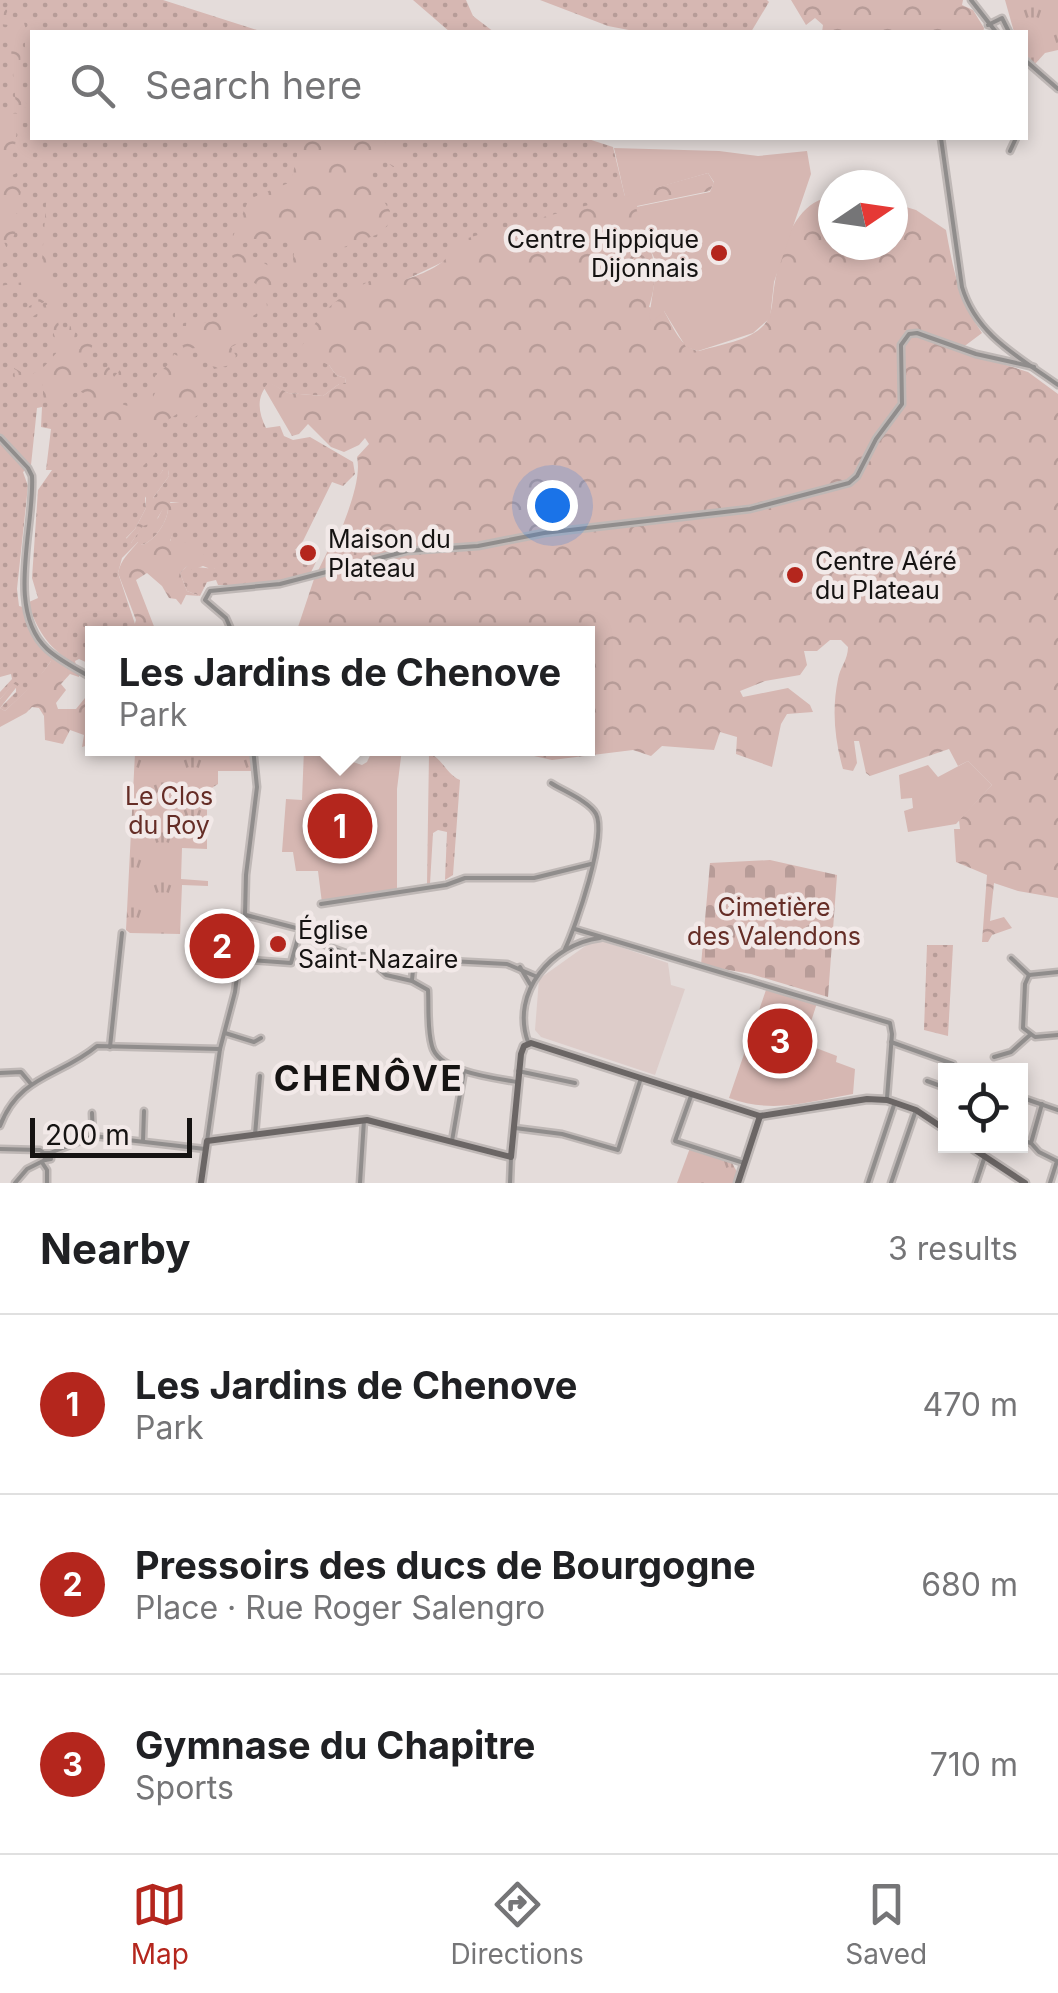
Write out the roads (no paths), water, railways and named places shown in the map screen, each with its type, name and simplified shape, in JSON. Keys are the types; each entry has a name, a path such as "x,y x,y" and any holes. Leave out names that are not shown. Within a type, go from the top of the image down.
{"street":[{"path":"971,0 994,30"},
{"path":"988,24 1002,18 1007,30"},
{"path":"1028,63 1058,90"},
{"path":"941,140 962,286 974,317 992,338 1058,385"},
{"path":"1010,150 1015,140"},
{"path":"230,626 205,600 206,595 219,588 256,588 313,577 407,550 493,544 544,533 750,509 849,484 902,404 902,345 909,334 1034,367"},
{"path":"0,438 32,476 25,586 28,616 42,644 85,673"},
{"path":"202,1183 220,1049 245,915 257,787 254,756"},
{"path":"551,783 595,812 598,829 584,904 565,950"},
{"path":"321,904 446,885 466,878 534,878 591,864"},
{"path":"245,915 300,929 329,947 368,958 520,967 534,976"},
{"path":"239,959 291,963 300,929"},
{"path":"575,929 882,1019 892,1028 891,1101 868,1183"},
{"path":"110,1047 122,933"},
{"path":"529,1043 524,1029 534,976 565,950 589,939 605,937"},
{"path":"368,958 386,975 412,980 428,990 434,1051 464,1071 517,1082"},
{"path":"1011,958 1029,975 1058,972"},
{"path":"412,980 414,960"},
{"path":"520,967 532,985"},
{"path":"1029,975 1022,1022 1030,1035"},
{"path":"225,1033 254,1042 261,1038"},
{"path":"994,1057 1011,1052 1030,1035 1058,1035"},
{"path":"892,1042 950,1063"},
{"path":"510,1183 518,1071 522,1050 529,1043"},
{"path":"529,1043 760,1116 867,1099 891,1101 916,1110 938,1125"},
{"path":"0,1126 13,1098 97,1046 220,1049"},
{"path":"452,1142 464,1071"},
{"path":"518,1071 575,1083"},
{"path":"0,1073 21,1072 31,1084"},
{"path":"255,1134 260,1076"},
{"path":"514,1128 562,1134 618,1150 642,1078"},
{"path":"927,1081 938,1086"},
{"path":"691,1096 675,1141 744,1163"},
{"path":"1028,1100 1058,1110"},
{"path":"0,1104 6,1108"},
{"path":"1031,1143 1042,1104"},
{"path":"891,1183 916,1110"},
{"path":"143,1141 144,1112"},
{"path":"92,1113 93,1136"},
{"path":"738,1183 760,1116"},
{"path":"360,1183 364,1120"},
{"path":"15,1183 26,1169 45,1157 93,1136 206,1145 255,1134 364,1120 511,1157"},
{"path":"1028,1142 1058,1161 1050,1183"},
{"path":"0,1149 40,1150 45,1157 46,1183"},
{"path":"981,1153 1025,1183"},
{"path":"976,1183 985,1156"}],"place":[{"name":"Centre Hippique Dijonnais","path":"719,253"},
{"name":"Maison du Plateau","path":"308,553"},
{"name":"Centre Aéré du Plateau","path":"795,575"},
{"name":"Les Jardins de Chenove","path":"340,826"},
{"name":"Église Saint-Nazaire","path":"278,944"},
{"name":"Pressoirs des ducs de Bourgogne","path":"222,946"},
{"name":"Gymnase du Chapitre","path":"780,1041"}],"district":[{"name":"CHENÔVE","path":"369,1078"}],"park label":[{"name":"Le Clos du Roy","path":"169,810"},
{"name":"Cimetière des Valendons","path":"774,922"}]}
